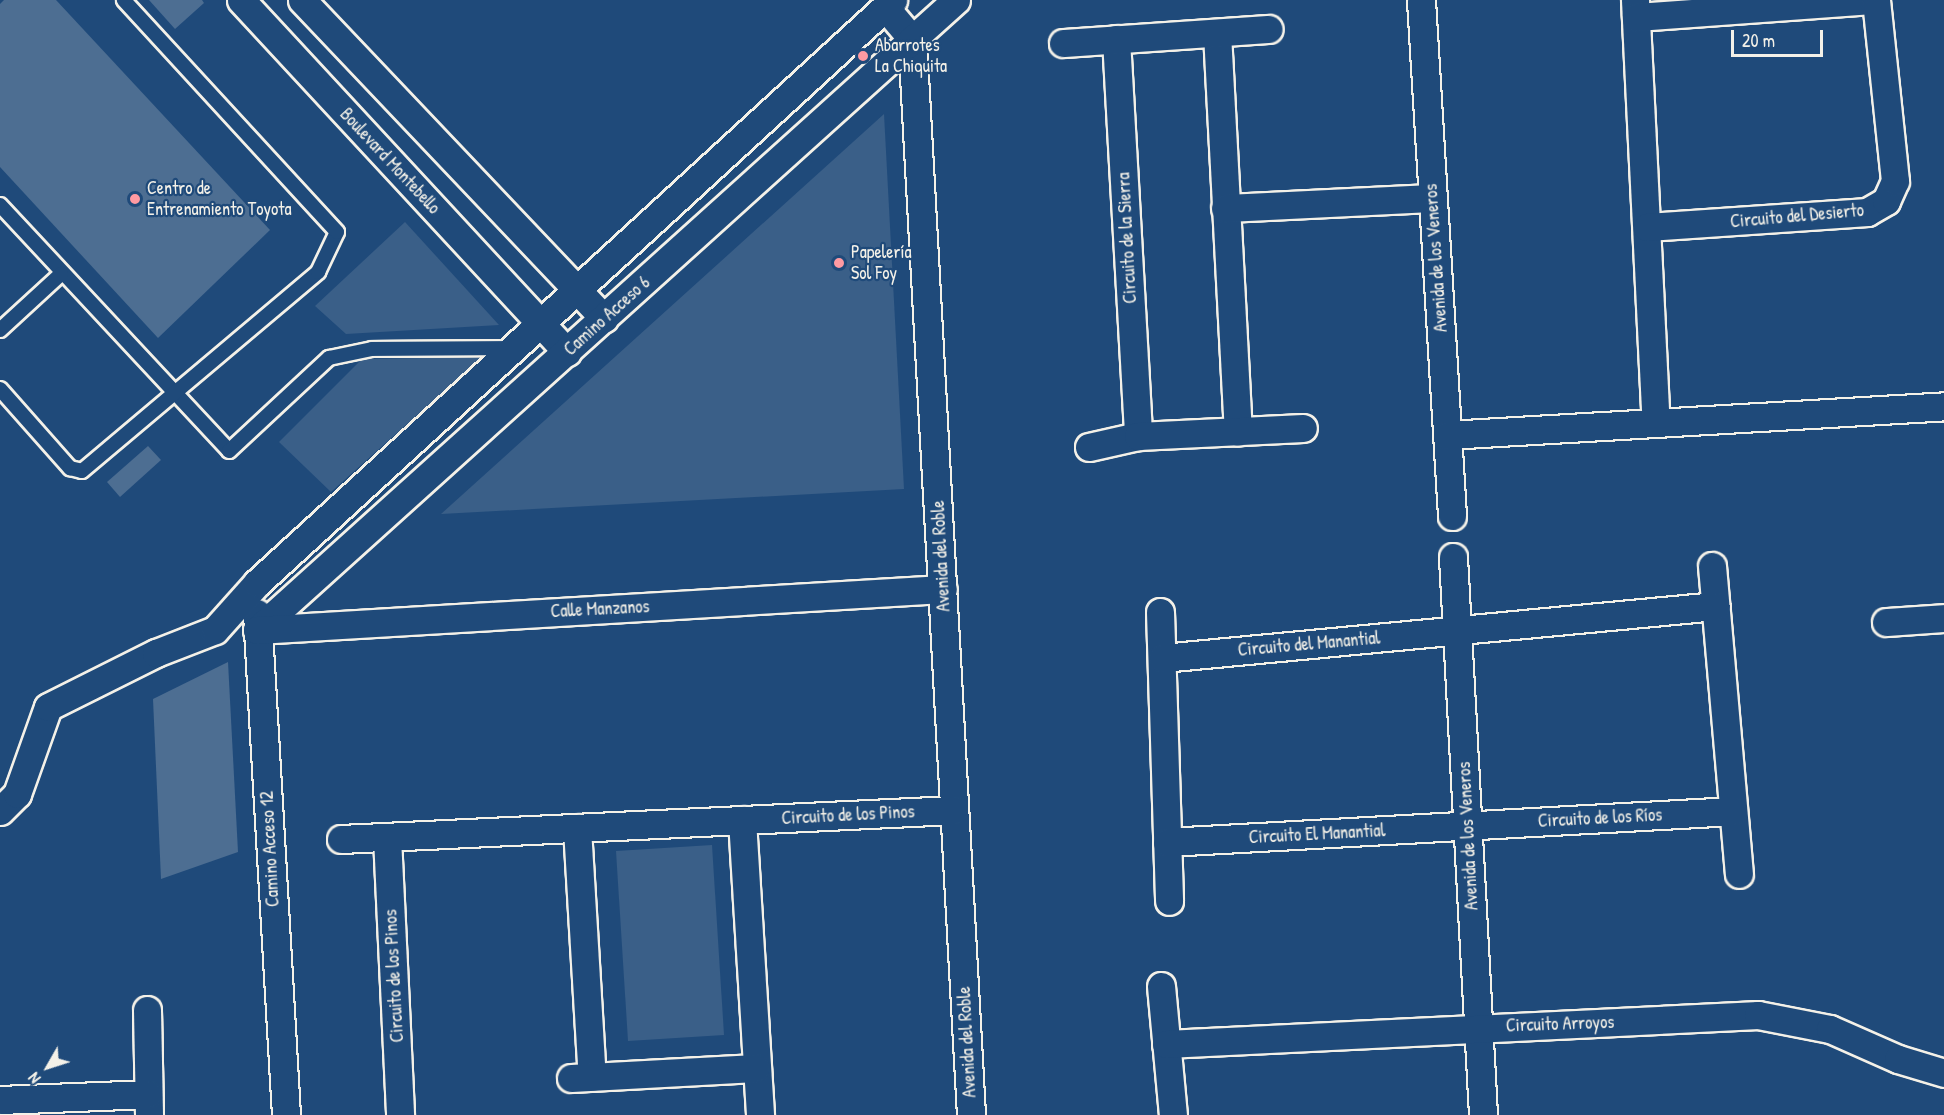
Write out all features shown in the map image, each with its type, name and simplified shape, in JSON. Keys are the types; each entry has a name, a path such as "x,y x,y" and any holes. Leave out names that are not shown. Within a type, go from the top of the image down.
{"street":[{"name":"Boulevard Montebello","path":"241,0 567,352"},
{"path":"302,0 604,318"},
{"name":"Camino Acceso 6","path":"257,630 956,0"},
{"name":"Avenida de los Veneros","path":"1421,0 1452,516"},
{"name":"Circuito del Desierto","path":"1647,227 1867,212 1886,201 1895,181 1874,0 1635,8 1656,422"},
{"path":"0,810 17,794 48,707 156,653 215,630 257,583 889,4 912,39"},
{"path":"1063,43 1269,29"},
{"path":"1217,33 1238,431"},
{"name":"Avenida del Roble","path":"912,39 971,1115"},
{"name":"Circuito de la Sierra","path":"1116,39 1138,436"},
{"path":"1225,208 1432,198"},
{"path":"1447,435 1944,406"},
{"path":"1089,447 1138,436 1304,428"},
{"name":"Avenida de los Veneros","path":"1453,557 1483,1115"},
{"path":"1712,566 1739,874"},
{"name":"Camino Acceso 12","path":"257,583 257,630 286,1115"},
{"name":"Calle Manzanos","path":"257,630 943,589"},
{"path":"1456,631 1716,606"},
{"path":"1160,612 1169,901"},
{"path":"1886,621 1944,618"},
{"name":"Circuito del Manantial","path":"1162,658 1456,631"},
{"name":"Circuito de los Pinos","path":"341,839 954,810"},
{"name":"Circuito de los Ríos","path":"1467,826 1733,811"},
{"path":"742,820 760,1115"},
{"name":"Circuito El Manantial","path":"1167,842 1467,826"},
{"path":"577,828 581,1078 756,1068"},
{"name":"Circuito de los Pinos","path":"387,837 400,1115"},
{"path":"1161,986 1173,1115"},
{"path":"0,1100 148,1105 147,1010"},
{"name":"Circuito Arroyos","path":"1166,1044 1758,1015 1830,1029 1898,1059 1944,1073"}],"lane":[{"path":"0,389 70,468 82,471 318,272 337,232 124,0"},
{"path":"0,205 61,274 229,451 329,358 372,350 511,348"},
{"path":"0,330 61,274"}],"shaded area":[{"path":"884,114 904,489 441,514"},
{"path":"405,222 499,325 346,334 315,306"},
{"path":"482,357 331,492 279,442 362,359"},
{"path":"712,845 724,1035 628,1041 616,851"}],"building":[{"name":"Centro de Entrenamiento Toyota","path":"4,0 56,0 270,230 158,338 0,167 0,4"},
{"path":"149,0 202,0 204,3 175,29"},
{"path":"148,446 161,460 120,497 107,482"},
{"path":"228,662 238,852 161,879 153,699"}],"place":[{"name":"Abarrotes La Chiquita","path":"863,56"},
{"name":"Centro de Entrenamiento Toyota","path":"135,199"},
{"name":"Papelería Sol Foy","path":"839,263"}]}
